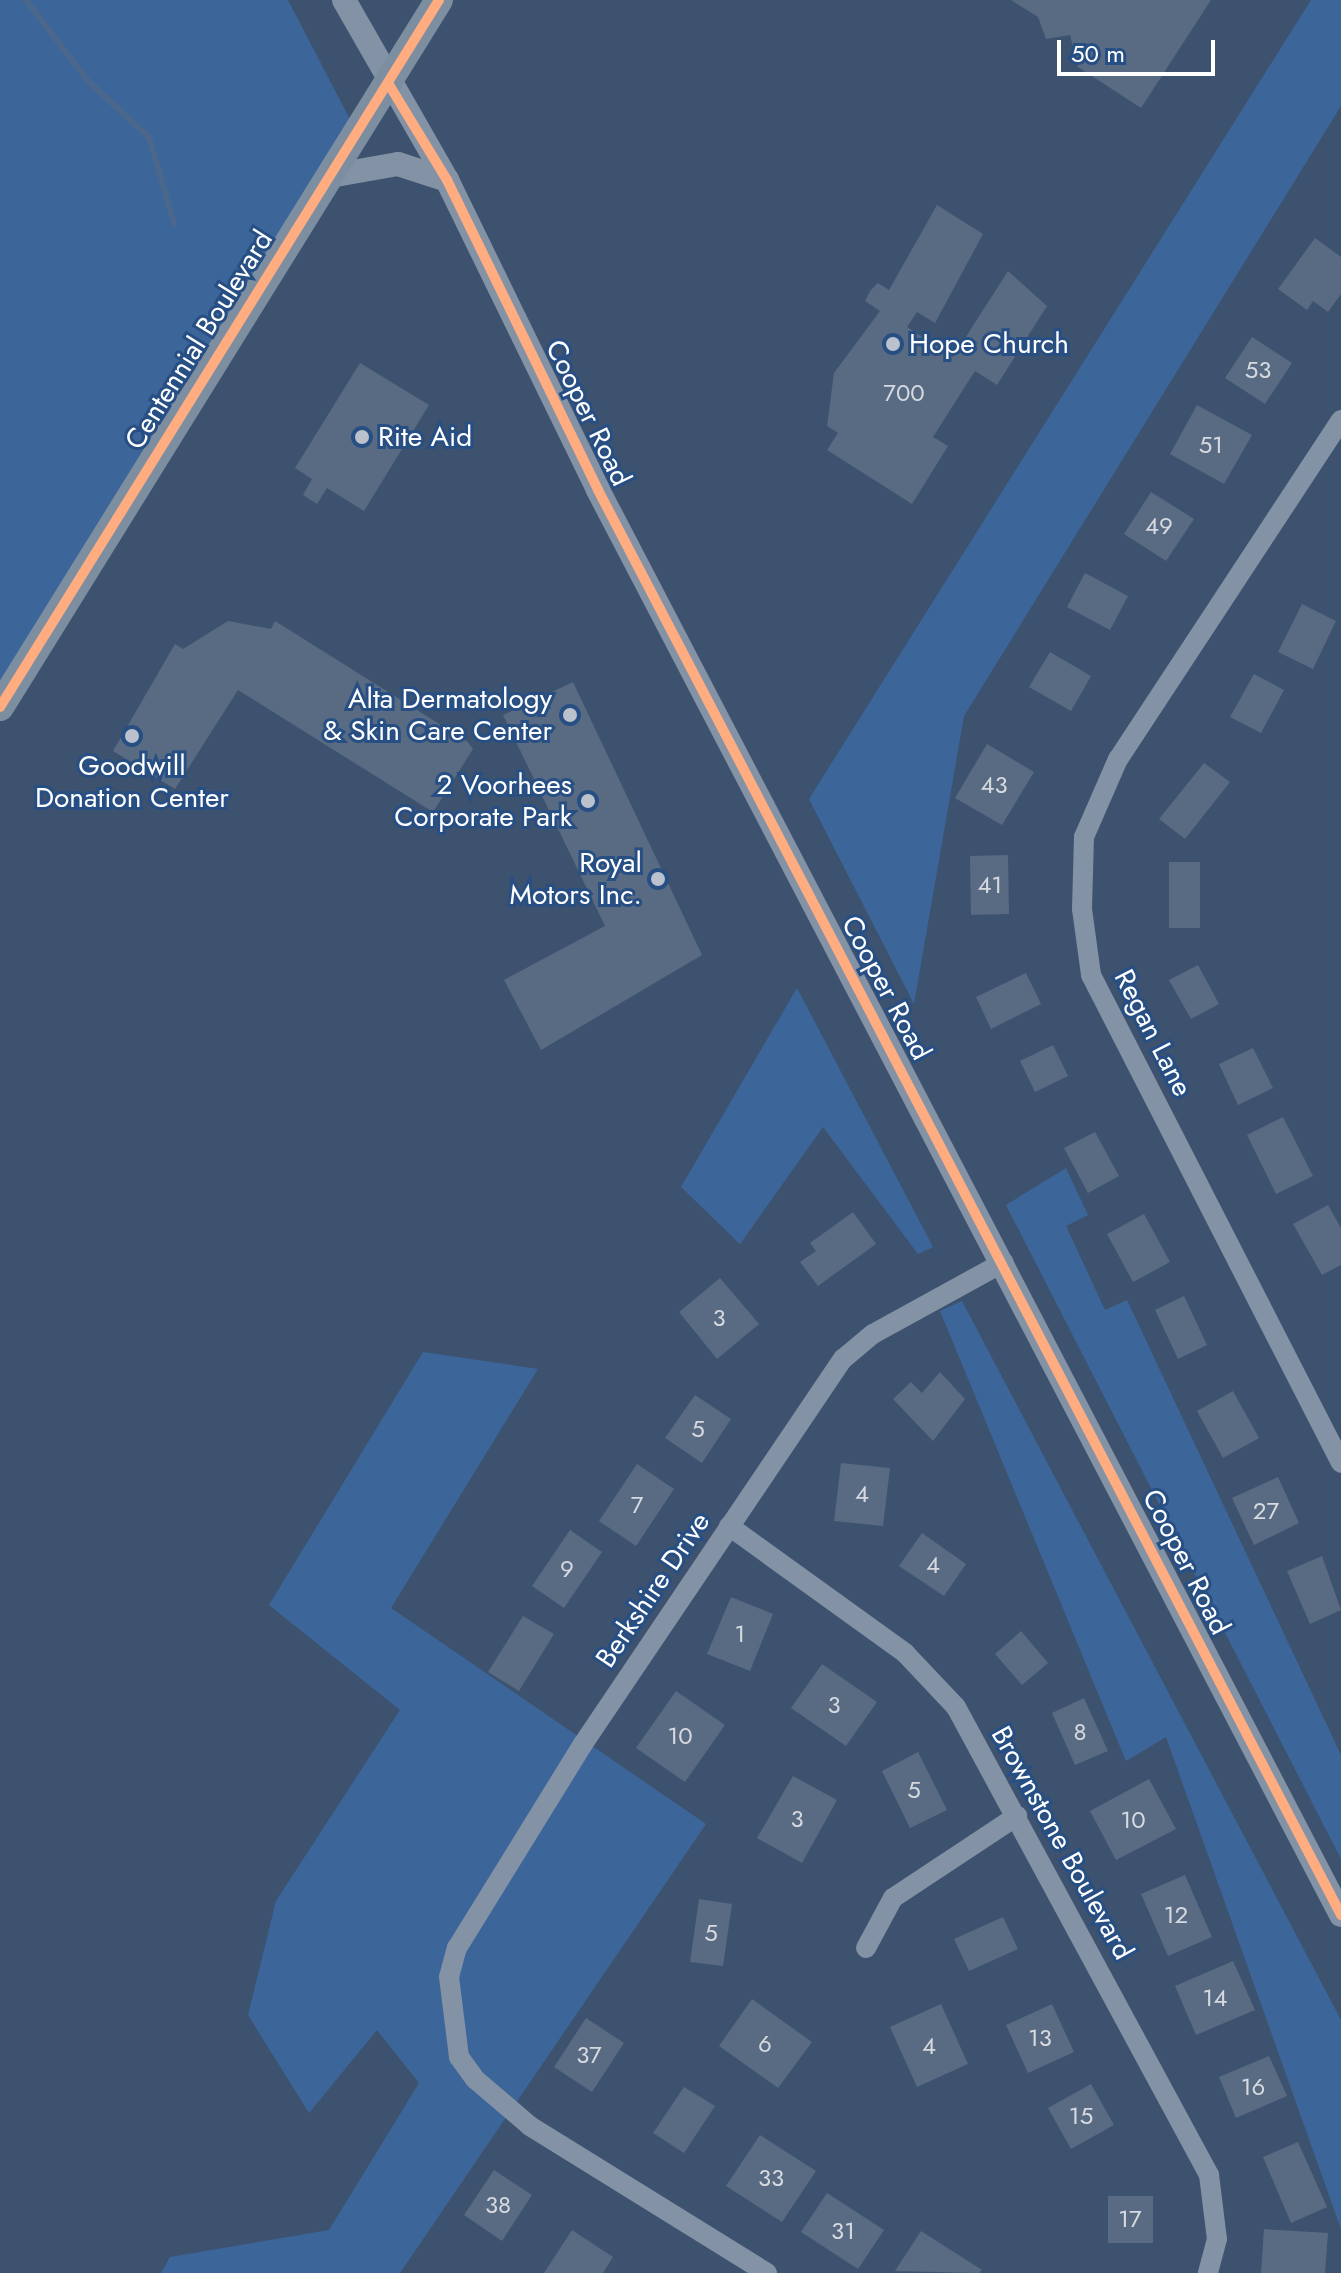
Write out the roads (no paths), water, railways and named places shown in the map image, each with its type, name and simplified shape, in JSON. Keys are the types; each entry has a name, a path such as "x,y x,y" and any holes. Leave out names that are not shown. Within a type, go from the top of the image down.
{"main road":[{"name":"Centennial Boulevard","path":"0,707 439,0"}],"street":[{"name":"Cooper Road","path":"344,0 388,83 447,180 598,490 1004,1262 1341,1915"},
{"path":"330,176 398,164 447,180"},
{"name":"Regan Lane","path":"1341,420 1118,759 1084,837 1082,909 1091,975 1341,1463"},
{"name":"Berkshire Drive","path":"767,2273 530,2126 475,2079 459,2057 449,1977 457,1948 729,1526 843,1359 873,1334 1004,1262"},
{"name":"Brownstone Boulevard","path":"729,1526 905,1653 956,1707 1209,2175 1217,2239 1208,2273"},
{"path":"866,1948 893,1898 1017,1816"}],"waterway":[{"path":"26,0 88,81 149,137 174,223"}],"place":[{"name":"Hope Church","path":"893,344"},
{"name":"Rite Aid","path":"362,437"},
{"name":"Alta Dermatology & Skin Care Center","path":"570,715"},
{"name":"Goodwill Donation Center","path":"132,736"},
{"name":"2 Voorhees Corporate Park","path":"588,801"},
{"name":"Royal Motors Inc.","path":"658,879"}]}
